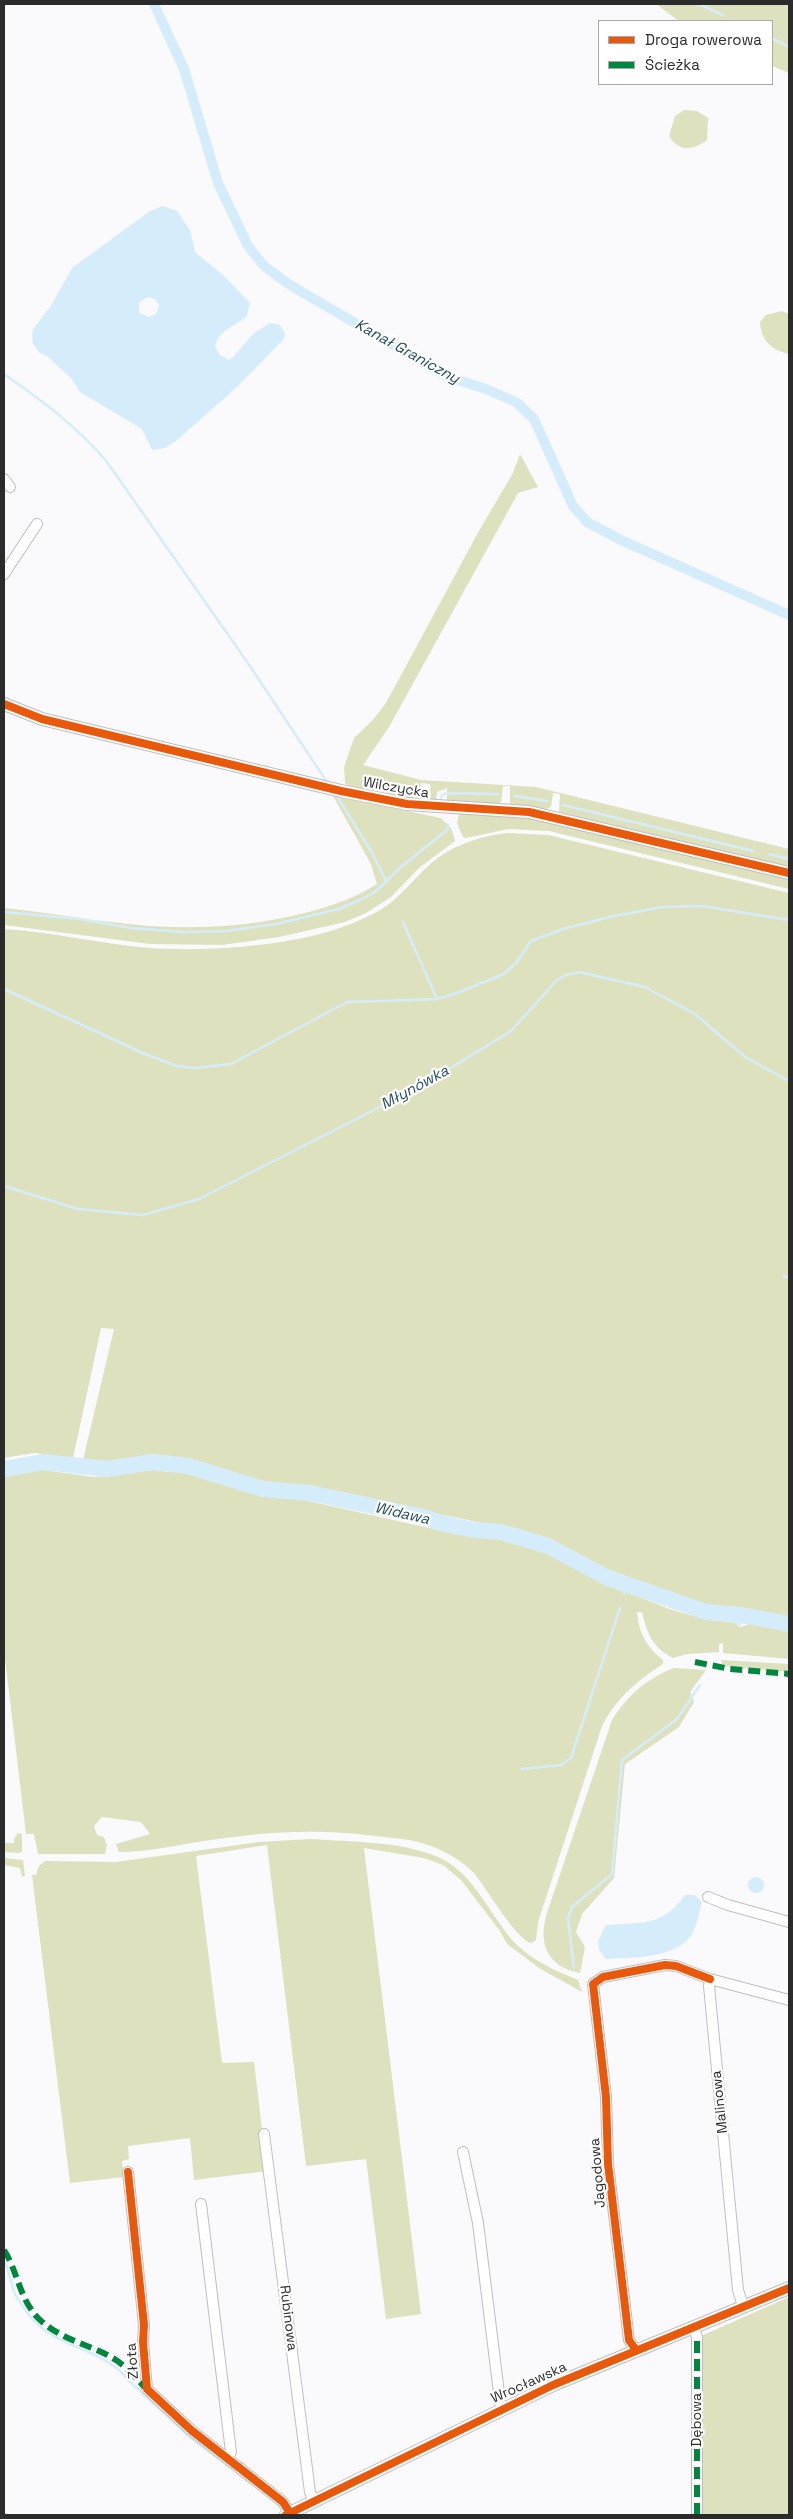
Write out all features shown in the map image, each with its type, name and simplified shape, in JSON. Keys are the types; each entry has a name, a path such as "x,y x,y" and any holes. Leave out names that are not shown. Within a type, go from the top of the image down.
{"street":[{"path":"4,574 38,524"},
{"name":"Wilczycka","path":"4,704 42,719 341,791 424,806 493,808 529,812 789,873"},
{"path":"708,1897 718,1902 789,1922"},
{"name":"Jagodowa","path":"636,2350 629,2340 608,2164 606,2097 593,1984 603,1977 666,1965 676,1966 710,1979"},
{"path":"710,1979 789,2000"},
{"name":"Malinowa","path":"710,1979 710,1996 738,2290 743,2306"},
{"name":"Rubinowa","path":"264,2134 310,2492 314,2502"},
{"path":"463,2152 478,2223 501,2409"},
{"name":"Złota","path":"128,2172 144,2317 143,2342 148,2389 191,2430 283,2502 288,2514"},
{"path":"201,2204 231,2452 228,2459"},
{"name":"Wrocławska","path":"288,2514 501,2409 636,2350 789,2288"},
{"name":"Dębowa","path":"693,2327 697,2337 697,2515"}],"green space":[{"path":"656,4 789,4 789,73 773,66 773,20 678,20"},
{"path":"684,110 697,111 708,118 707,140 691,148 677,145 669,136 675,116"},
{"path":"782,311 789,314 789,354 777,350 768,344 761,329 760,322 766,315"},
{"path":"520,454 538,487 518,493 389,727 363,765 421,780 536,787 789,849 789,867 559,812 560,794 553,793 551,807 546,809 510,804 510,786 503,786 501,802 498,804 445,802 447,799 447,788 437,792 436,802 431,801 430,784 421,783 420,797 407,799 395,797 381,791 383,781 373,779 371,790 348,787 345,783 344,767 354,738 372,721 386,703 479,531 513,473"},
{"path":"333,796 441,818 451,828 455,841 419,868 391,897 366,913 345,922 279,937 222,945 150,944 4,925 4,908 149,926 210,927 272,920 346,900 377,884 371,864"},
{"path":"459,814 527,817 789,878 789,889 549,831 508,829 466,838 463,837 457,823"},
{"path":"508,833 548,835 789,893 789,1618 738,1607 708,1606 599,1566 539,1536 487,1524 303,1486 250,1479 183,1458 153,1454 110,1462 83,1460 114,1329 101,1328 73,1458 34,1453 4,1458 4,929 150,948 224,948 277,943 326,932 366,917 389,904 432,862 454,848 477,839"},
{"path":"37,1469 94,1477 161,1469 165,1472 180,1472 212,1480 242,1491 295,1498 456,1534 504,1540 555,1556 616,1588 672,1610 705,1619 738,1622 737,1625 741,1627 752,1623 789,1631 789,1659 723,1653 723,1643 719,1644 719,1652 687,1654 673,1658 660,1650 656,1645 646,1627 642,1612 637,1612 639,1626 644,1639 663,1660 663,1664 628,1690 614,1706 602,1726 538,1922 536,1940 532,1943 526,1940 510,1924 469,1868 442,1851 411,1840 329,1832 286,1832 198,1842 149,1850 119,1852 116,1844 150,1834 141,1822 102,1817 94,1826 97,1835 104,1837 107,1845 105,1854 38,1854 34,1834 26,1834 4,1650 4,1475"},
{"path":"721,1660 789,1664 789,1672 723,1666"},
{"path":"674,1668 706,1670 690,1692 694,1702 679,1727 625,1764 614,1878 582,1914 576,1932 585,1947 580,1973 568,1970 552,1959 547,1952 544,1924 612,1720 624,1703 638,1689 655,1677"},
{"path":"18,1833 22,1834 22,1851 19,1853 4,1852 4,1843 14,1843"},
{"path":"311,1839 392,1845 423,1852 451,1864 472,1884 516,1944 537,1960 578,1980 582,1992 539,1968 507,1944 500,1931 461,1880 443,1865 424,1858 364,1848 421,2314 386,2319 366,2159 306,2166 267,1845 196,1856 222,2063 254,2062 267,2171 194,2180 190,2138 128,2146 129,2159 122,2161 124,2177 70,2183 32,1875 36,1875 39,1866 45,1861 116,1862 259,1842"},
{"path":"4,1858 23,1860 25,1876 22,1877 20,1868 4,1865"},
{"path":"789,2297 789,2515 701,2515 701,2336"}],"water":[{"path":"162,206 177,211 190,230 195,252 223,275 250,303 247,316 224,332 217,341 215,347 220,355 229,360 254,333 270,323 280,325 285,334 284,339 238,386 176,441 165,448 152,450 142,429 80,392 71,378 48,357 39,352 33,344 32,335 33,329 52,304 72,268 150,211","holes":["147,297 155,299 159,304 157,313 150,317 139,313 139,303"]},
{"path":"753,1877 759,1877 764,1882 762,1891 753,1893 748,1888 748,1882"},
{"path":"685,1895 695,1895 702,1902 691,1936 675,1949 654,1955 606,1959 599,1950 598,1941 606,1925 640,1923 659,1918 668,1913"}],"waterway":[{"name":"Kanał Graniczny","path":"154,4 184,69 218,183 248,246 264,266 290,285 446,376 486,389 516,402 534,419 573,506 587,522 621,540 789,615"},
{"path":"699,4 723,15"},
{"path":"773,39 789,47"},
{"path":"4,374 45,404 84,437 107,462 250,666 327,782"},
{"path":"441,799 442,795 450,793 498,794"},
{"path":"337,796 372,853 386,881"},
{"path":"515,796 547,801"},
{"path":"563,805 753,851"},
{"path":"4,912 80,919 131,928 184,932 226,931 276,924 339,909 375,892 401,867 448,829 448,824"},
{"path":"769,854 789,859"},
{"path":"4,989 145,1054 177,1066 195,1068 231,1064 347,1002 437,999 457,993 504,974 516,963 531,941 563,929 614,916 662,907 702,906 789,920"},
{"path":"403,922 437,999"},
{"name":"Młynówka","path":"4,1186 78,1209 143,1215 199,1199 423,1085 511,1031 557,980 566,975 579,972 645,987 695,1014 745,1057 789,1081"},
{"path":"784,1276 789,1278"},
{"name":"Widawa","path":"4,1469 44,1462 107,1469 153,1462 188,1466 263,1489 310,1493 419,1516 445,1524 475,1530 501,1532 548,1546 608,1578 706,1612 747,1616 789,1624"},
{"path":"624,1594 628,1585"},
{"path":"522,1769 561,1765 571,1758 620,1608"},
{"path":"739,1626 744,1616"},
{"path":"574,1968 568,1918 572,1907 612,1874 622,1760 677,1719 700,1685"},
{"path":"4,2260 16,2296 25,2310 38,2324 56,2337 111,2364 191,2438 269,2497"}],"marked path":[{"path":"695,1662 730,1669 789,1674"},
{"path":"4,2250 27,2302 38,2318 56,2332 116,2360 147,2389"},
{"path":"697,2337 697,2515"}],"cycle path":[{"path":"4,704 42,719 341,791 407,804 529,812 789,873"},
{"path":"636,2350 629,2340 608,2164 606,2097 593,1984 603,1977 665,1965 676,1966 710,1979"},
{"path":"128,2172 144,2325 143,2342 147,2389 191,2430 283,2502 290,2513"},
{"path":"286,2515 553,2385 789,2288"}]}
